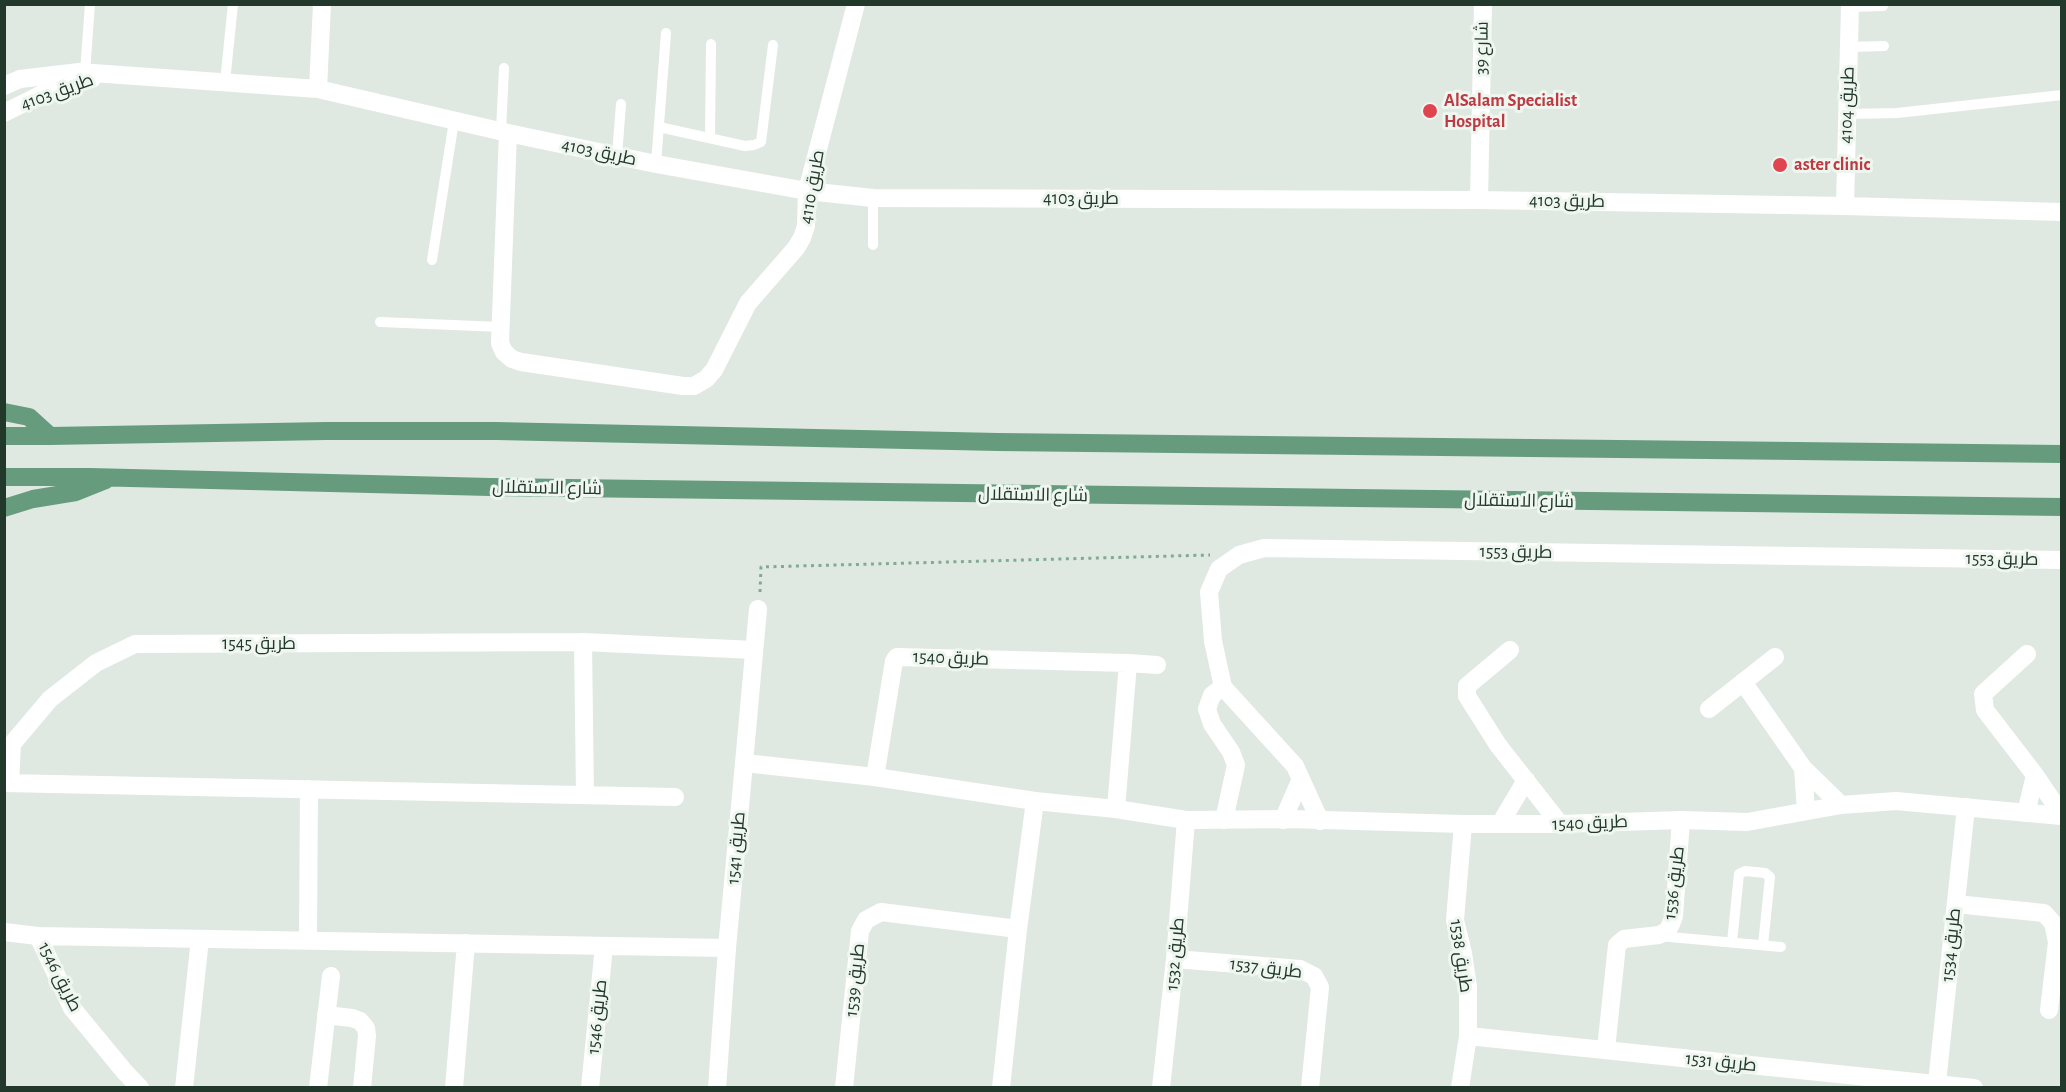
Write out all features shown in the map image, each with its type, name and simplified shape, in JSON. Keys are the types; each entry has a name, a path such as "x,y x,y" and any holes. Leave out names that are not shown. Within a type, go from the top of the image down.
{"main road":[{"path":"4,412 29,417 50,436"},
{"path":"4,436 496,430 987,442 2061,454"},
{"name":"شارع الاستقلال","path":"4,477 490,488 2061,507"},
{"path":"4,508 33,499 76,492 112,478"}],"street":[{"path":"318,89 322,4"},
{"name":"طريق 4110","path":"501,327 500,343 504,352 512,359 522,362 683,386 694,386 706,379 714,370 748,303 802,238 806,226 807,191 856,4"},
{"name":"شارع 39","path":"1479,200 1483,4"},
{"name":"طريق 4104","path":"1845,206 1850,6"},
{"name":"طريق 4103","path":"4,86 20,79 85,72 318,89 656,164 807,191 873,198 1479,200 2061,212"},
{"name":"طريق 4103","path":"4,113 42,94 111,73"},
{"path":"501,327 504,132"},
{"name":"طريق 1553","path":"1320,821 1295,766 1224,687 1213,641 1209,592 1220,569 1239,555 1264,548 2061,560"},
{"name":"طريق 1541","path":"717,1088 727,948 758,609"},
{"path":"583,642 585,795"},
{"name":"طريق 1545","path":"675,797 7,783 12,744 50,699 96,663 135,644 583,642 754,650"},
{"path":"1510,650 1467,686 1467,696 1498,745 1560,824"},
{"path":"2027,654 1983,694 1984,710 2035,775 2061,816"},
{"name":"طريق 1540","path":"875,777 894,661 897,657 1128,663 1157,666"},
{"path":"1709,709 1775,657"},
{"path":"1116,809 1128,663"},
{"path":"1743,682 1803,768 1841,805"},
{"path":"1224,687 1212,695 1207,709 1212,724 1231,752 1236,765 1224,820"},
{"name":"طريق 1540","path":"744,763 875,777 1035,801 1116,809 1186,820 1463,824 1681,820 1747,822 1841,805 1896,801 2061,816"},
{"path":"1803,768 1806,811"},
{"path":"2026,813 2035,775"},
{"path":"1500,824 1526,780"},
{"path":"1283,820 1300,781"},
{"path":"308,939 309,789"},
{"path":"1001,1088 1018,929 1035,801"},
{"name":"طريق 1534","path":"1937,1083 1966,807"},
{"name":"طريق 1532","path":"1161,1088 1175,959 1186,820"},
{"name":"طريق 1536","path":"1605,1049 1617,945 1624,939 1659,936 1667,931 1674,916 1681,820"},
{"name":"طريق 1538","path":"1460,1088 1468,1036 1468,987 1455,920 1463,824"},
{"path":"1956,904 2044,913 2053,923 2057,942 2049,1010"},
{"name":"طريق 1539","path":"844,1088 860,931 866,920 881,912 1018,929"},
{"path":"4,932 38,936"},
{"name":"طريق 1546","path":"140,1088 72,1008 38,936 727,948"},
{"path":"184,1088 200,939"},
{"path":"453,1088 466,943"},
{"name":"طريق 1546","path":"590,1088 604,946"},
{"name":"طريق 1537","path":"1175,959 1300,969 1314,976 1320,987 1310,1088"},
{"path":"318,1088 331,976"},
{"path":"326,1015 352,1018 360,1021 366,1028 362,1088"},
{"name":"طريق 1531","path":"1468,1036 1605,1049 1812,1080 1937,1083 1974,1088"}],"lane":[{"path":"85,72 90,4"},
{"path":"225,82 232,4"},
{"path":"1850,6 1883,6"},
{"path":"656,164 666,33"},
{"path":"710,138 711,44"},
{"path":"659,127 745,146 761,142 773,45"},
{"path":"1849,46 1884,46"},
{"path":"504,68 504,132"},
{"path":"1847,114 1897,114 2061,95"},
{"path":"617,156 621,104"},
{"path":"432,260 454,120"},
{"path":"873,198 873,245"},
{"path":"380,321 501,327"},
{"path":"1732,942 1739,874 1745,871 1765,873 1770,877 1763,945"},
{"path":"1659,936 1781,947"}],"path":[{"path":"758,609 761,567 1239,555"}],"place":[{"name":"AlSalam Specialist Hospital","path":"1430,111"},
{"name":"aster clinic","path":"1780,165"}]}
